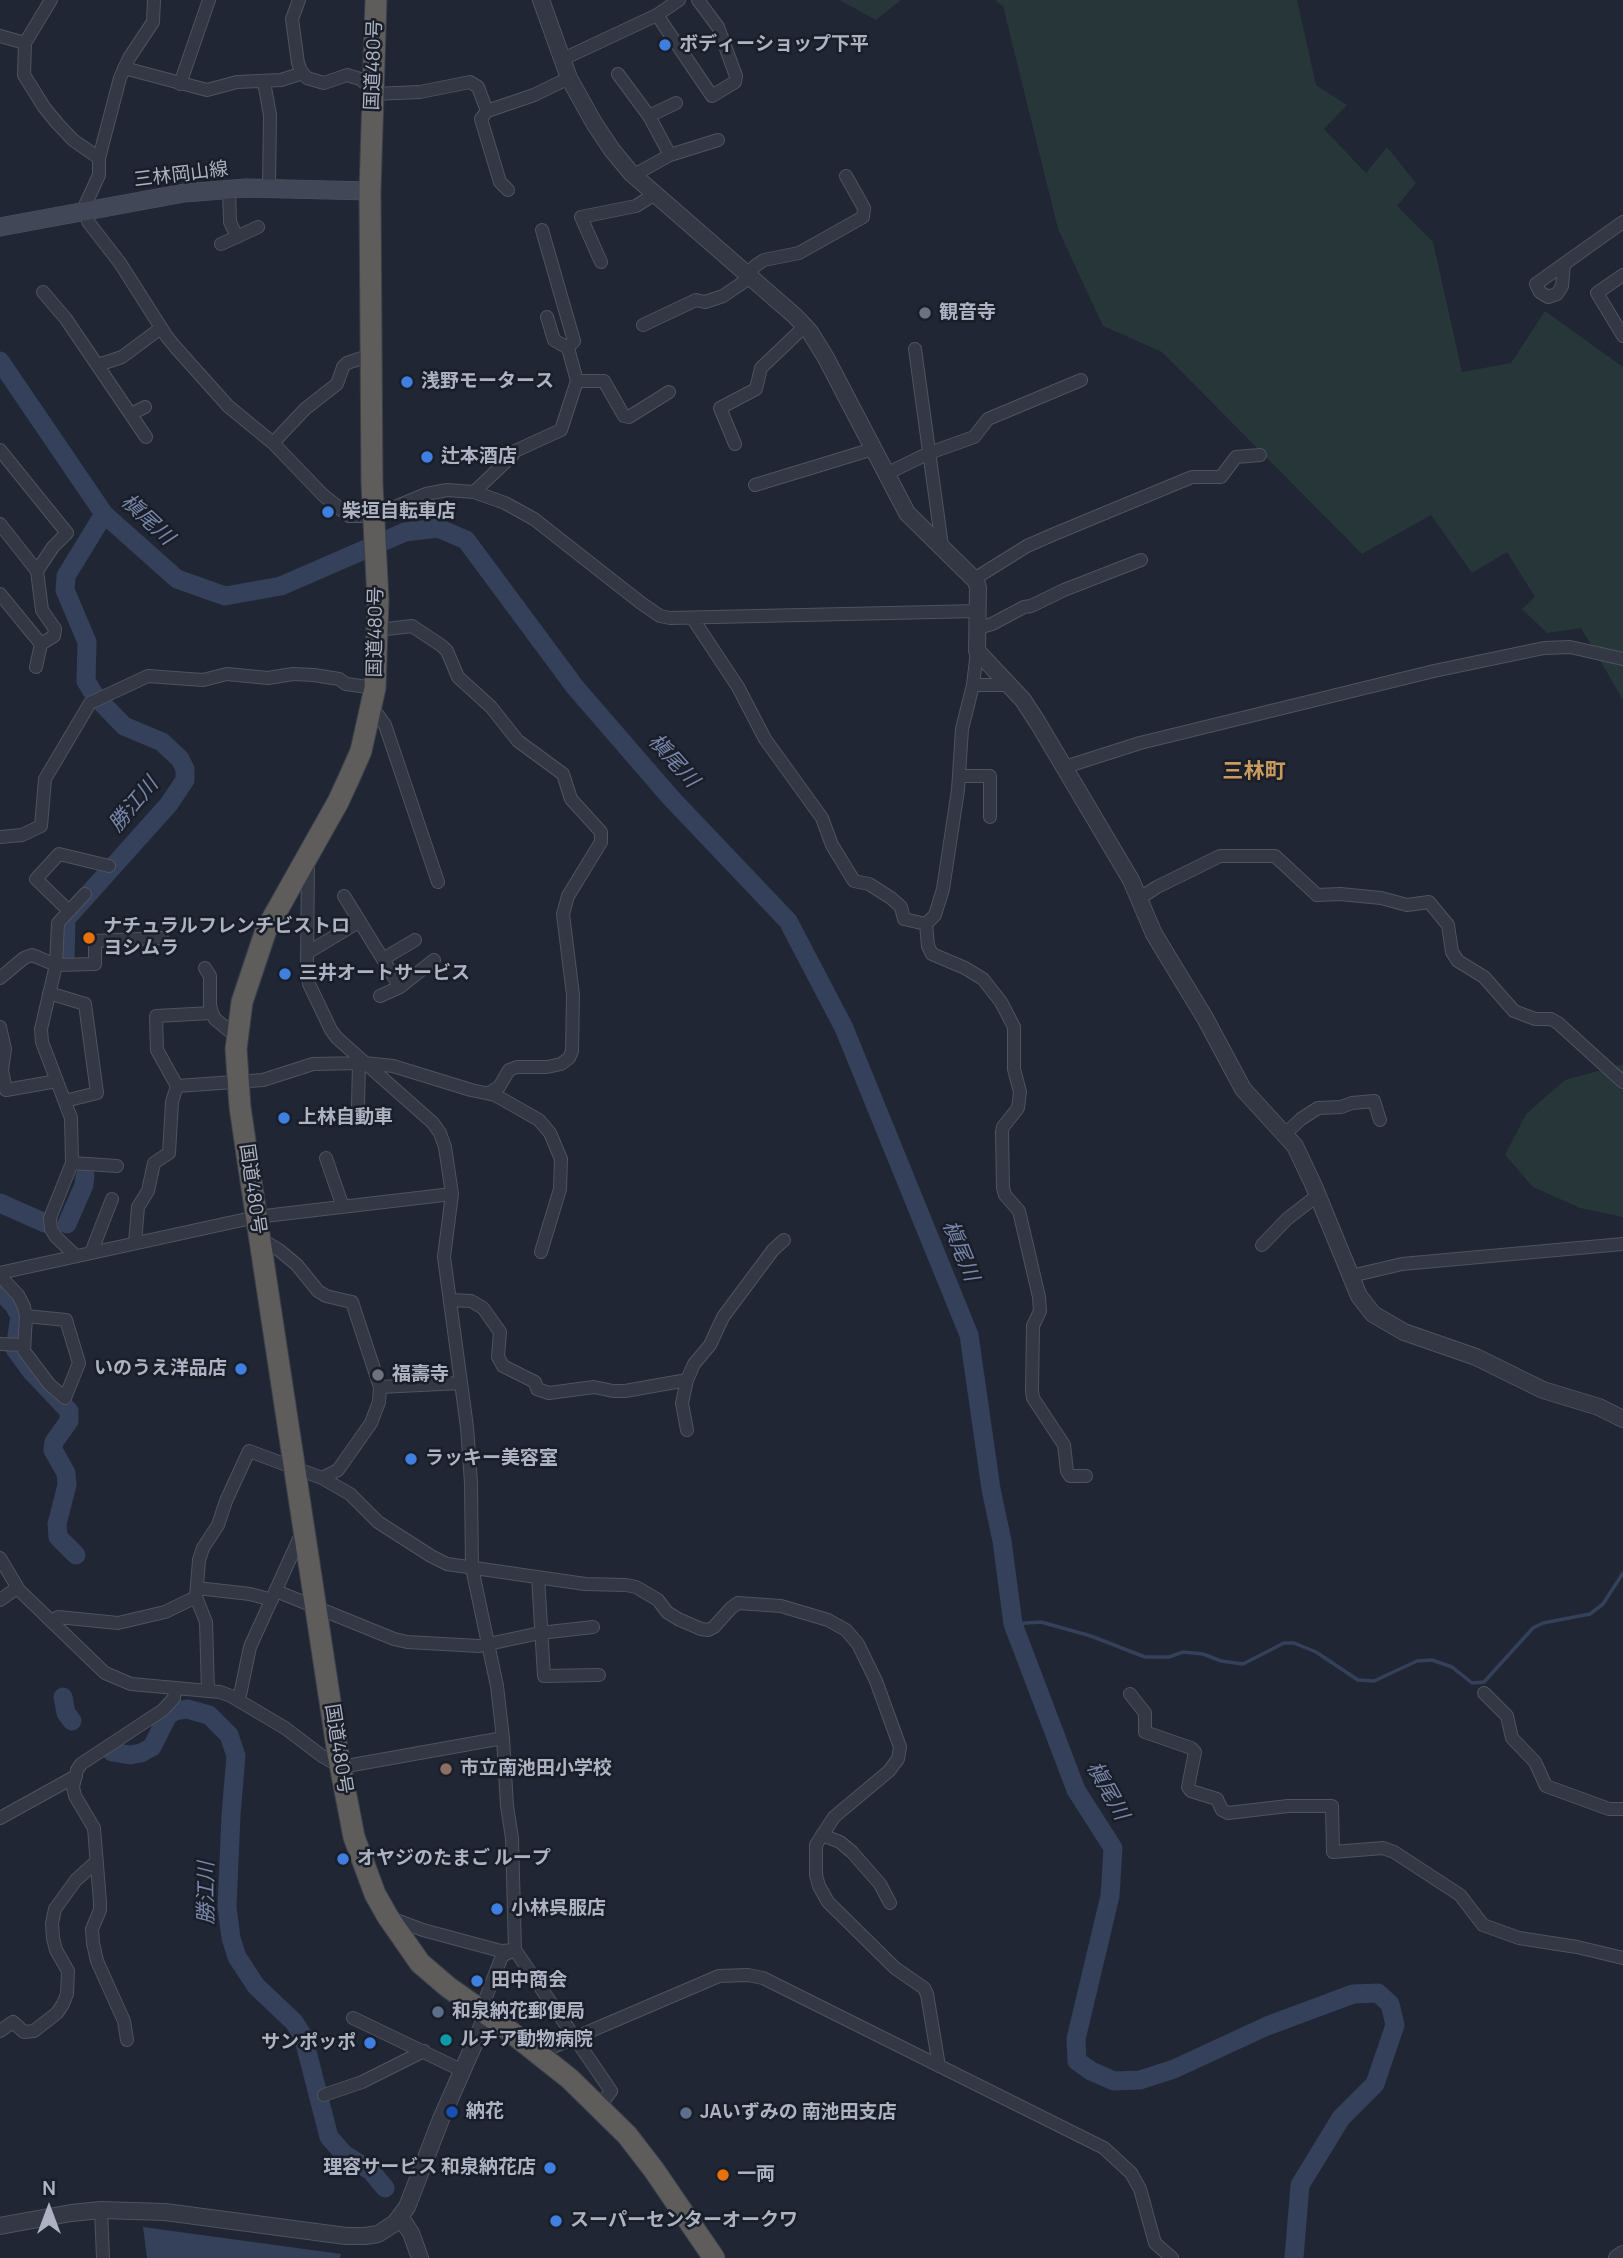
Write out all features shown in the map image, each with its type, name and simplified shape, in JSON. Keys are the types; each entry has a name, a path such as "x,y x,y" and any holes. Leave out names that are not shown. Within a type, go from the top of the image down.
{"highway":[{"name":"国道480号","path":"376,0 370,191 373,522 377,630 371,712 350,776 266,930 250,973 237,1037 238,1083 304,1537 348,1810 362,1863 388,1917 420,1963 448,1987 539,2053 600,2106 654,2170 714,2258"}],"main road":[{"name":"三林岡山線","path":"0,227 184,192 269,189 370,191"}],"street":[{"path":"51,0 25,43 24,75 44,107 73,141 99,158"},
{"path":"154,0 153,22 124,68 99,158 99,175 83,211 161,328 228,406 273,443 323,495 349,516 373,522 426,494 447,490 474,492 505,503 534,519 660,616 670,618 978,620 992,624 1024,607 1140,560"},
{"path":"180,83 209,0"},
{"path":"299,0 292,19 298,63 303,73 316,82 324,83 347,75 359,79 373,92 420,92 470,82 478,87 487,111"},
{"path":"541,0 569,78 594,123 634,175 805,327 826,358 907,513 974,579 978,588 977,652 973,685 962,729 959,776 943,889 935,915 926,924"},
{"path":"564,59 657,15 679,0"},
{"path":"657,15 712,96 735,82 736,76 718,27 698,0"},
{"path":"0,36 25,43"},
{"path":"124,68 207,90 237,82 281,80 303,73"},
{"path":"618,74 649,116 670,155"},
{"path":"508,190 500,182 481,119 487,111 534,95 569,78"},
{"path":"264,82 270,115 269,189"},
{"path":"649,116 676,103"},
{"path":"634,175 670,155 718,139"},
{"path":"643,325 696,300 705,302 723,296 749,276 755,266 764,260 799,253 863,218 864,208 846,176"},
{"path":"229,190 230,222 237,237"},
{"path":"601,262 581,217 636,206 655,194"},
{"path":"1564,264 1623,222"},
{"path":"221,244 258,227"},
{"path":"542,230 574,341 568,348"},
{"path":"1623,275 1597,293 1623,336"},
{"path":"46,300 75,342 98,365 146,437"},
{"path":"474,492 515,451 561,430 577,380 568,348 554,340 547,317"},
{"path":"735,444 720,408 756,389 761,368 805,327"},
{"path":"98,365 122,357 161,328"},
{"path":"915,349 942,546"},
{"path":"273,443 305,409 337,384 347,363 371,355"},
{"path":"577,380 604,381 624,416 629,417 669,392"},
{"path":"886,474 929,453 974,437 988,419 1081,380"},
{"path":"131,414 145,407"},
{"path":"755,485 873,449"},
{"path":"0,450 67,533 53,547 37,571"},
{"path":"974,579 1027,546 1052,535 1192,477 1221,477 1236,457 1260,455"},
{"path":"0,524 37,571 42,610 55,629 54,636 41,644 36,667"},
{"path":"0,594 41,644"},
{"path":"693,619 738,687 765,738 822,818 832,845 854,881 869,884 891,898 901,908 904,919 926,924"},
{"path":"377,630 412,626 447,650 458,677 491,708 518,741 563,774 571,799 601,832 601,842 568,896 563,915 573,995 572,1051 569,1058 561,1064 509,1070 499,1087 489,1093"},
{"path":"1065,767 1140,743 1434,671 1544,648 1570,647 1623,659"},
{"path":"977,652 1009,685 1038,723 1065,767 1140,898 1154,933 1205,1018 1243,1089 1295,1146 1359,1296 1373,1314 1404,1332 1476,1357 1543,1390 1599,1407 1623,1419"},
{"path":"0,837 22,835 41,826 45,779 90,703 148,676 204,680 227,674 268,678 293,674 314,675 339,678 346,684 374,688"},
{"path":"973,685 1009,685"},
{"path":"371,712 378,715 385,725 438,882"},
{"path":"959,776 990,776 990,817"},
{"path":"69,911 36,879 59,854 109,866"},
{"path":"308,855 309,984 331,1030 362,1063 433,1123 446,1147 453,1194 444,1257 467,1427 471,1483 471,1568 497,1686 503,1738 507,1806 512,1838 515,1950 611,2091 600,2106"},
{"path":"1140,898 1220,856 1275,856 1317,895 1381,898 1407,905 1429,902 1448,925 1452,952 1458,961 1484,977 1514,1012 1535,1019 1551,1019 1558,1023 1623,1082"},
{"path":"76,1256 51,1229 50,1219 72,1163 71,1118 42,1042 43,1015 56,965 58,923 85,894"},
{"path":"344,896 400,987"},
{"path":"307,953 360,922"},
{"path":"926,924 928,946 932,954 983,979 1001,1002 1014,1027 1014,1069 1020,1092 1018,1108 1003,1126 1003,1188 1005,1195 1019,1211 1039,1297 1040,1311 1033,1326 1033,1398 1064,1445 1070,1476 1086,1476"},
{"path":"0,978 24,958 32,955 56,965 95,964 95,942 162,938"},
{"path":"383,959 415,940"},
{"path":"380,996 400,987 434,960"},
{"path":"205,968 210,976 212,1013 215,1019 237,1037"},
{"path":"49,993 85,1004 97,1093 65,1101"},
{"path":"135,1243 138,1207 148,1191 154,1163 169,1153 172,1102 177,1086 157,1050 156,1016 212,1013"},
{"path":"0,1027 3,1034 2,1070 6,1090 57,1081"},
{"path":"358,1105 362,1063"},
{"path":"177,1086 263,1080 304,1065 362,1063 393,1066 489,1093 508,1101 540,1119 550,1133 561,1159 560,1189 541,1252"},
{"path":"1285,1134 1318,1108 1341,1108 1352,1103 1374,1101 1380,1120"},
{"path":"327,1158 344,1207"},
{"path":"72,1163 117,1166"},
{"path":"26,1316 66,1320 79,1363 65,1398 49,1384 24,1351 14,1345 26,1316 18,1295 0,1274 135,1243 258,1228 304,1212 453,1194"},
{"path":"1262,1245 1287,1219 1318,1195"},
{"path":"91,1253 112,1199"},
{"path":"258,1228 297,1265 318,1291 352,1303 380,1387 379,1402 371,1423 338,1470 322,1478"},
{"path":"687,1430 682,1403 694,1364 710,1345 723,1317 773,1250 784,1240"},
{"path":"1351,1276 1402,1264 1623,1244"},
{"path":"451,1300 471,1301 483,1308 500,1332 498,1357 503,1366 535,1382 537,1389 549,1393 594,1387 625,1391 687,1380"},
{"path":"380,1387 461,1382"},
{"path":"208,1691 206,1622 196,1592 203,1548 218,1525 249,1451 322,1478 350,1494 378,1521 447,1564 585,1584 636,1587 658,1600 667,1612 701,1629 714,1627 738,1603 763,1604 810,1613 846,1630 858,1644 876,1681 900,1747 898,1759 889,1771 834,1817 816,1844 819,1886 828,1902 886,1959 924,1988 939,2066"},
{"path":"239,1700 250,1647 299,1539 304,1537"},
{"path":"0,1558 10,1581 105,1672 116,1679 131,1684 220,1692 239,1700 285,1728 341,1767 503,1738"},
{"path":"538,1577 544,1676 599,1675"},
{"path":"0,1600 10,1581"},
{"path":"52,1622 58,1617 118,1623 165,1612 196,1592 274,1596 407,1642 479,1646 540,1633 593,1627"},
{"path":"127,2040 124,2021 97,1961 93,1943 92,1929 100,1910 94,1828 75,1796 76,1776 81,1764 163,1710 174,1698 175,1688"},
{"path":"1484,1693 1507,1716 1512,1738 1535,1762 1546,1786 1609,1809 1623,1809"},
{"path":"1130,1694 1145,1713 1145,1732 1191,1748 1195,1752 1188,1787 1191,1791 1217,1799 1222,1810 1228,1813 1288,1806 1332,1806 1333,1852 1383,1849 1394,1852 1460,1895 1483,1925 1520,1938 1623,1958"},
{"path":"0,1818 76,1776"},
{"path":"822,1835 840,1842 852,1852 880,1884 890,1903"},
{"path":"0,2031 13,2022 24,2032 34,2031 57,2013 63,2004 67,1994 68,1972 53,1938 55,1909 76,1880 97,1861"},
{"path":"388,1917 423,1930 501,1951 515,1950"},
{"path":"0,2226 101,2210 165,2212 346,2236 377,2234 401,2218 487,2015 482,2005 502,1956 515,1950"},
{"path":"539,2053 719,1976 748,1975 763,1978 1104,2148 1131,2173 1140,2189 1155,2244 1172,2258"},
{"path":"353,2018 463,2071"},
{"path":"324,2095 362,2082 424,2051"},
{"path":"101,2210 103,2258"},
{"path":"401,2218 411,2233 420,2258"},
{"path":"1617,2258 1623,2254"}],"shaded area":[{"path":"839,0 901,0 876,20"},
{"path":"995,0 1297,0 1316,85 1347,105 1324,129 1366,173 1387,147 1416,183 1397,206 1433,242 1462,372 1511,363 1545,311 1623,367 1623,700 1581,628 1547,633 1522,609 1535,597 1507,552 1472,573 1431,515 1362,554 1162,352 1103,326 1058,229 1003,6"},
{"path":"1623,1064 1623,1217 1580,1208 1533,1187 1505,1155 1526,1114 1565,1080"}],"water":[{"path":"143,2227 341,2254 340,2258 147,2258"}],"waterway":[{"name":"槇尾川","path":"0,361 104,514 177,579 225,596 281,586 405,532 438,528 466,540 575,687 671,798 788,921 844,1028 969,1335 1013,1624 1076,1790 1113,1848 1110,1896 1076,2039 1077,2061 1091,2071 1114,2081 1140,2080 1174,2069 1267,2026 1353,1994 1378,1993 1390,2004 1395,2025 1375,2084 1341,2118 1300,2185 1294,2258"},
{"name":"勝江川","path":"65,959 66,919 169,804 185,780 185,769 180,759 162,742 124,726 95,696 86,681 87,642 65,590 66,576 104,514"},
{"name":"勝江川","path":"67,1224 84,1185 85,1176"},
{"name":"勝江川","path":"0,1203 45,1223"},
{"name":"勝江川","path":"0,1291 20,1316 15,1349 32,1372 69,1411 69,1421 54,1442 53,1450 66,1473 67,1485 57,1524 58,1537 76,1555"},
{"path":"1013,1624 1041,1622 1091,1636 1145,1657 1169,1657 1183,1652 1243,1664 1284,1643 1294,1643 1316,1652 1358,1680 1374,1681 1417,1661 1432,1660 1452,1667 1472,1683 1484,1682 1533,1628 1543,1623 1590,1614 1603,1604 1623,1573"},
{"name":"勝江川","path":"63,1697 66,1713 72,1721"},
{"name":"勝江川","path":"112,1752 130,1755 152,1747 168,1715 187,1709 209,1715 229,1735 236,1756 227,1907 231,1938 237,1957 256,1986 294,2022 303,2036 329,2137 344,2154 371,2171 385,2188"}],"place":[{"name":"ボディーショップ下平","path":"665,45"},
{"name":"観音寺","path":"925,313"},
{"name":"浅野モータース","path":"407,382"},
{"name":"辻本酒店","path":"427,457"},
{"name":"柴垣自転車店","path":"328,512"},
{"name":"ナチュラルフレンチビストロ ヨシムラ","path":"89,938"},
{"name":"三井オートサービス","path":"285,974"},
{"name":"上林自動車","path":"284,1118"},
{"name":"いのうえ洋品店","path":"241,1369"},
{"name":"福壽寺","path":"378,1375"},
{"name":"ラッキー美容室","path":"411,1459"},
{"name":"市立南池田小学校","path":"446,1769"},
{"name":"オヤジのたまご ループ","path":"343,1859"},
{"name":"小林呉服店","path":"497,1909"},
{"name":"田中商会","path":"477,1981"},
{"name":"和泉納花郵便局","path":"438,2012"},
{"name":"ルチア動物病院","path":"446,2040"},
{"name":"サンポッポ","path":"370,2043"},
{"name":"納花","path":"452,2112"},
{"name":"JAいずみの 南池田支店","path":"686,2113"},
{"name":"理容サービス 和泉納花店","path":"550,2168"},
{"name":"一両","path":"723,2175"},
{"name":"スーパーセンターオークワ","path":"556,2221"}],"district":[{"name":"三林町","path":"1254,772"}]}
